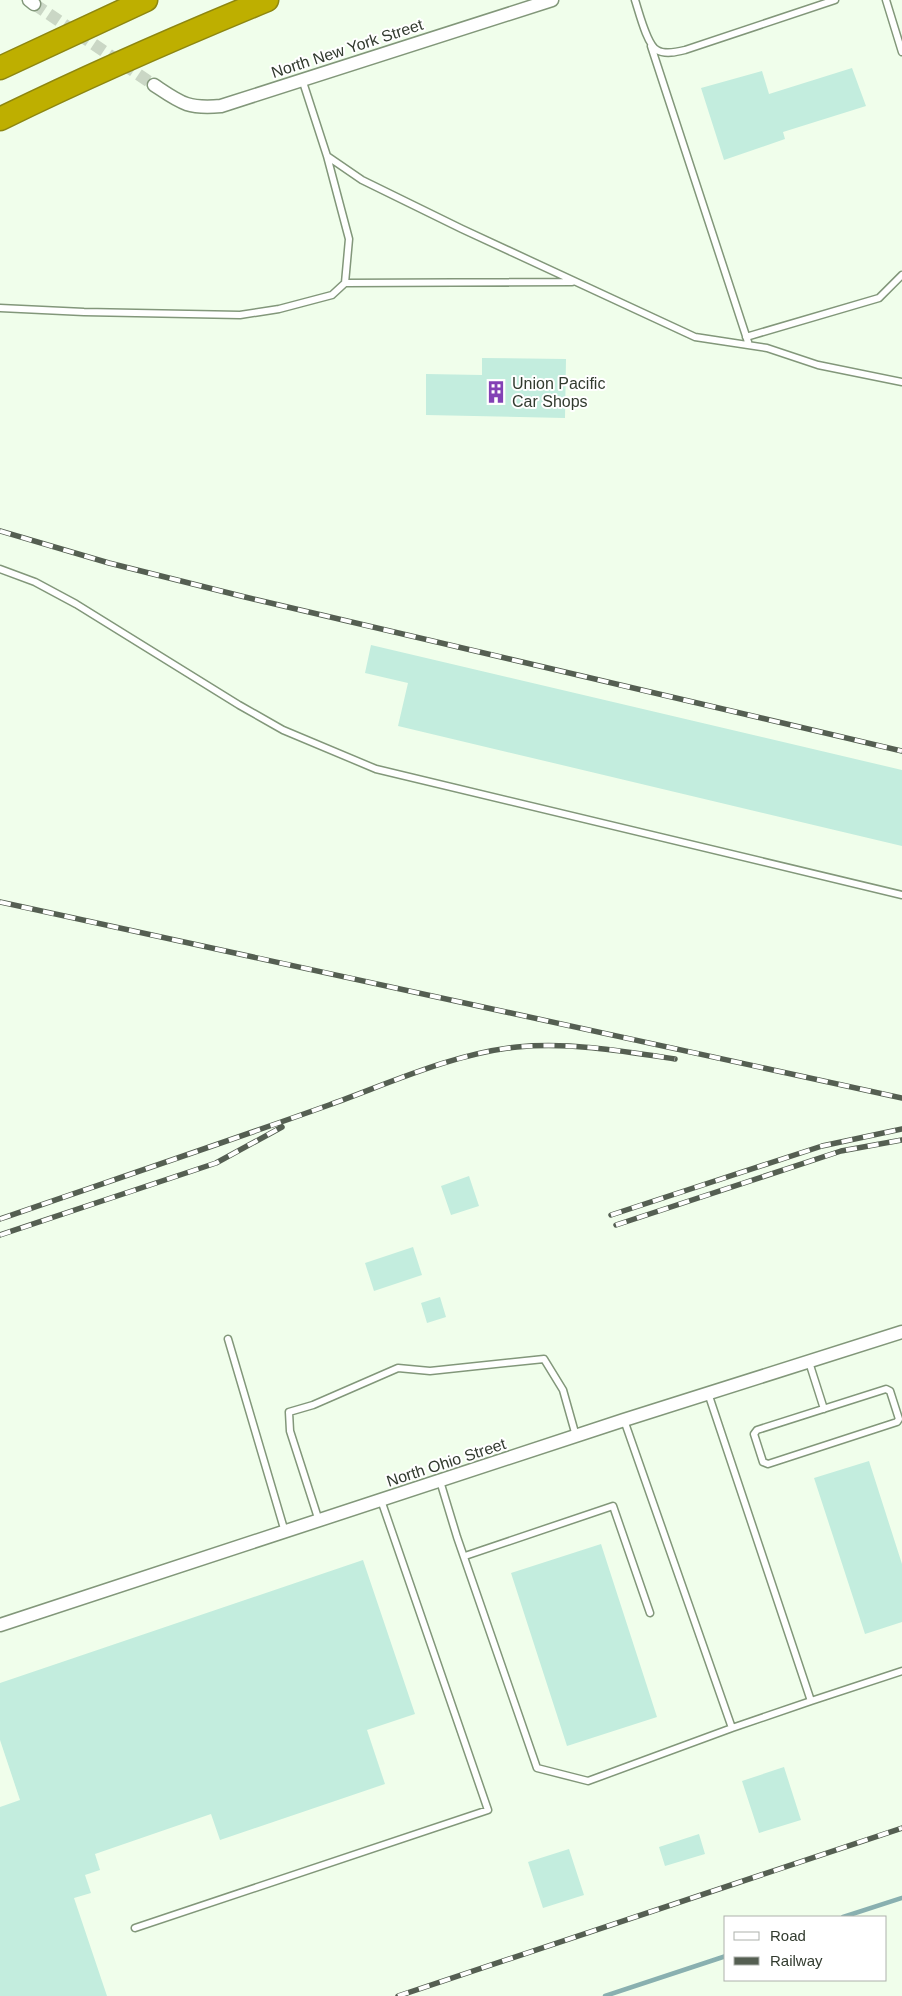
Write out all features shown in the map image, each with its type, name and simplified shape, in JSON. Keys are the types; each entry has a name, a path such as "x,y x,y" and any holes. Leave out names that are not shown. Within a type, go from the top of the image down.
{"highway":[{"path":"0,68 146,0"},
{"path":"0,119 83,79 267,0"}],"street":[{"name":"North New York Street","path":"154,86 180,103 201,108 220,106 552,0"},
{"name":"North Ohio Street","path":"0,1625 624,1420 902,1332"}],"lane":[{"path":"635,0 652,46 749,345"},
{"path":"652,46 659,51 685,50 835,0"},
{"path":"886,0 902,52"},
{"path":"302,79 327,156 349,239 345,284"},
{"path":"327,156 362,180 462,230 695,337 767,348 818,365 902,382"},
{"path":"746,337 879,298 902,275"},
{"path":"0,308 84,312 240,315 279,309 332,295 345,284 575,282"},
{"path":"0,569 35,582 76,604 239,705 283,730 376,769 902,895"},
{"path":"228,1339 285,1532"},
{"path":"319,1521 290,1431 289,1412 313,1405 398,1368 430,1371 544,1359 563,1390 576,1436"},
{"path":"809,1362 824,1409"},
{"path":"886,1389 890,1391 899,1419 897,1422 768,1464 764,1462 754,1434 757,1430 824,1409 886,1389"},
{"path":"708,1394 811,1701"},
{"path":"624,1420 732,1728"},
{"path":"440,1481 537,1768 588,1781 732,1728 902,1671"},
{"path":"135,1928 488,1810 381,1500"},
{"path":"465,1556 613,1506 650,1613"}],"building":[{"path":"852,68 866,106 783,132 785,139 724,160 701,88 762,71 769,94"},
{"name":"Union Pacific Car Shops","path":"482,358 566,359 565,418 426,415 426,374 482,375"},
{"path":"371,645 902,770 902,846 398,726 408,683 365,673"},
{"path":"469,1176 479,1206 451,1215 441,1186"},
{"path":"413,1247 422,1275 374,1291 365,1263"},
{"path":"440,1297 446,1317 427,1323 421,1303"},
{"path":"869,1461 902,1564 902,1622 865,1634 814,1478"},
{"path":"601,1544 657,1717 567,1746 511,1573"},
{"path":"363,1560 415,1714 367,1730 385,1784 220,1840 211,1814 95,1854 100,1870 85,1875 91,1893 74,1898 107,1996 0,1996 0,1807 20,1800 0,1740 0,1683"},
{"path":"784,1767 801,1820 759,1833 742,1781"},
{"path":"699,1834 705,1854 665,1866 659,1847"},
{"path":"569,1849 584,1895 543,1908 528,1862"}],"waterway":[{"path":"846,1916 902,1898"},
{"path":"605,1996 724,1957"}],"tunnel":[{"path":"34,4 154,85"}],"railway":[{"path":"0,531 109,563 245,597 902,751"},
{"path":"0,902 902,1098"},
{"path":"0,1219 288,1120 422,1070 469,1056 517,1047 577,1046 675,1059"},
{"path":"0,1235 216,1163 282,1127"},
{"path":"611,1215 822,1146 902,1129"},
{"path":"616,1225 841,1151 902,1140"},
{"path":"398,1996 902,1828"}],"place":[{"name":"Union Pacific Car Shops","path":"496,392"}]}
